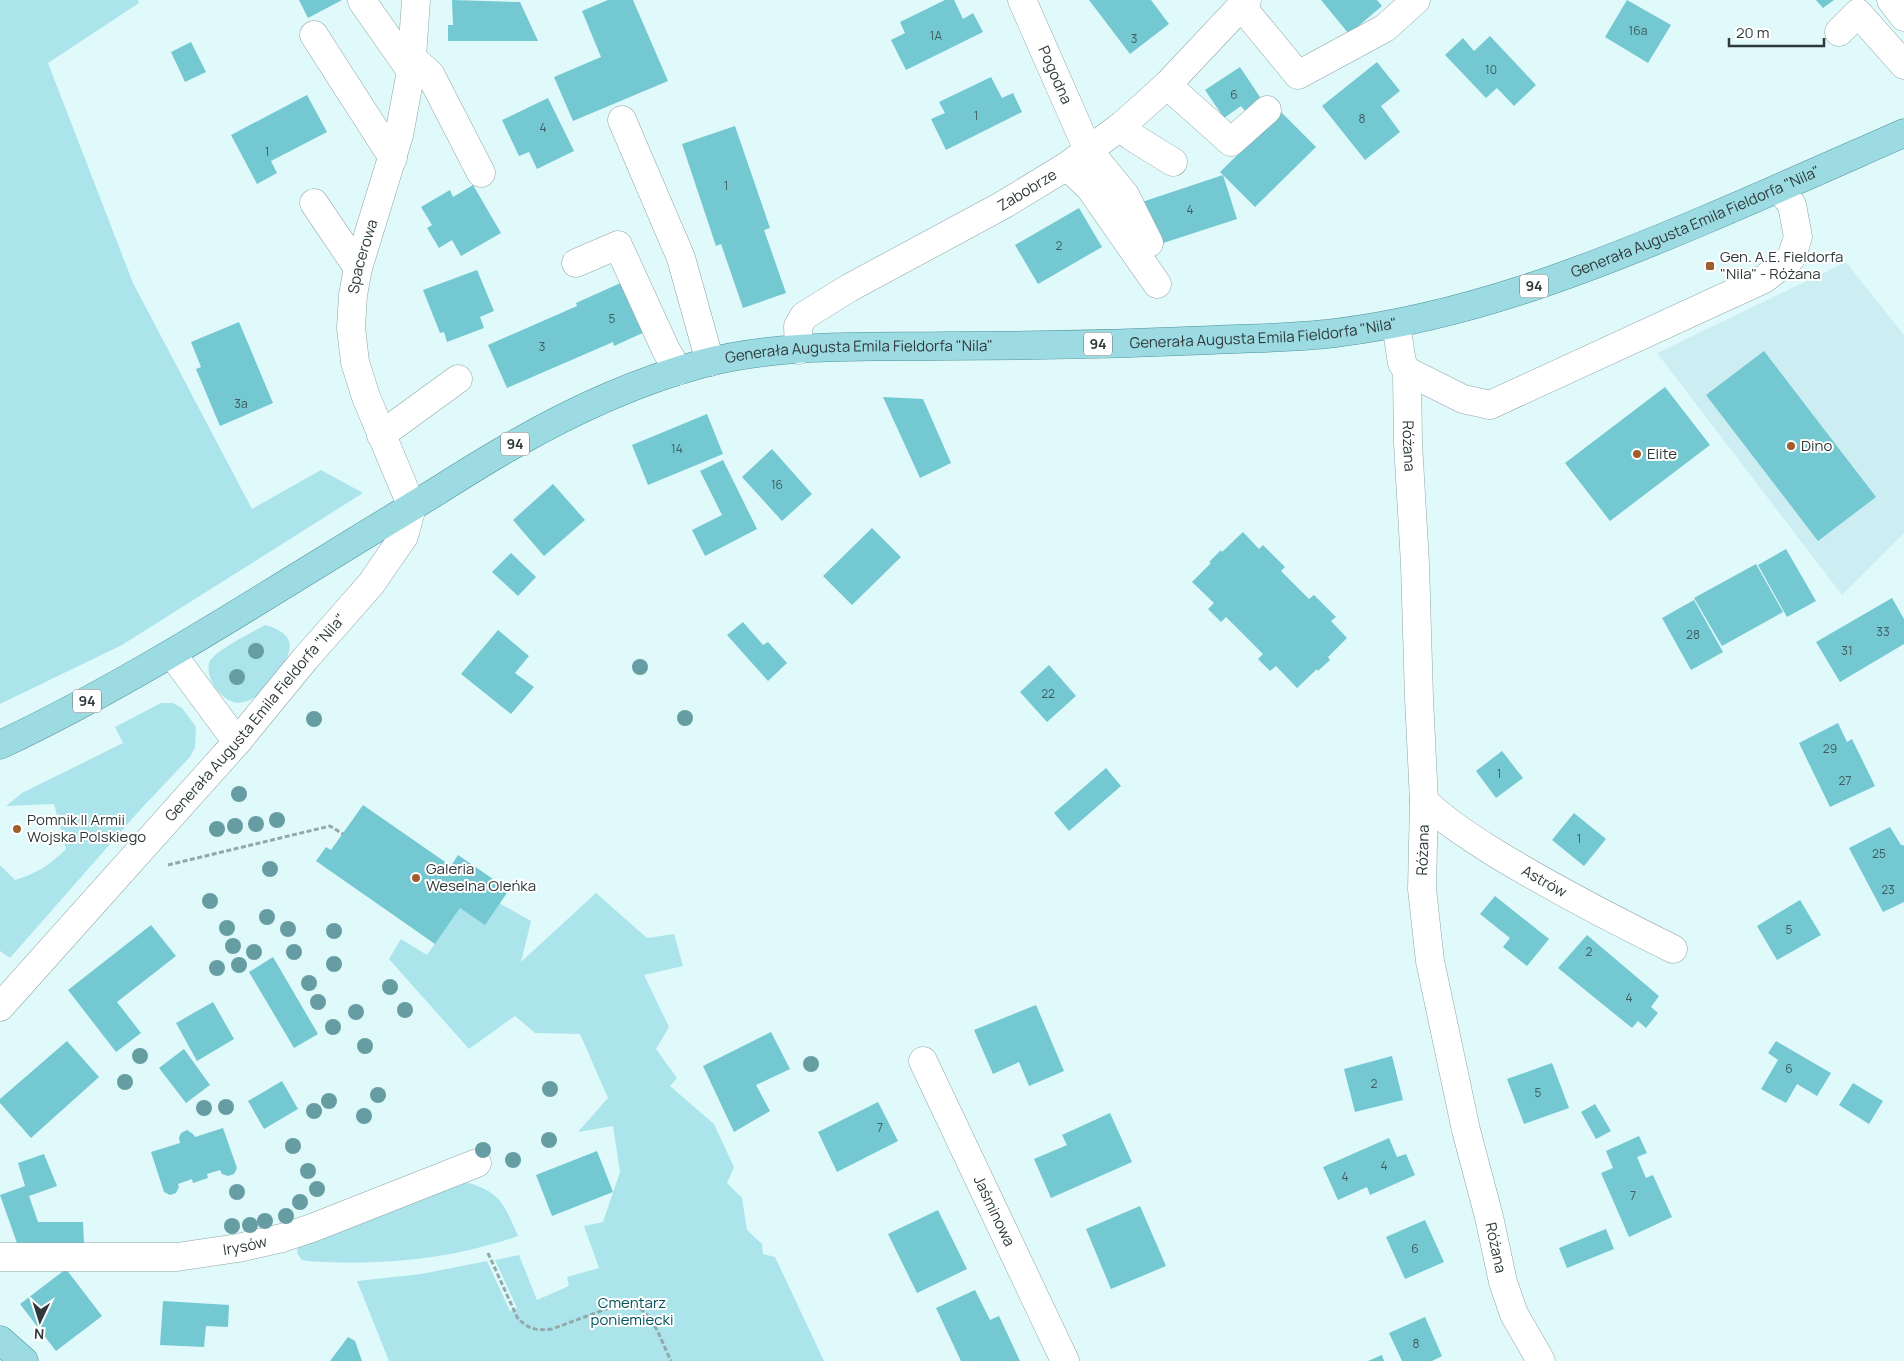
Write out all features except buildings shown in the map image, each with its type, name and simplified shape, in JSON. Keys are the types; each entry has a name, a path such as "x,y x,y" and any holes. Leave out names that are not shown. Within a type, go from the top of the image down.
{"main road":[{"name":"Generała Augusta Emila Fieldorfa \"Nila\"","path":"0,745 48,723 172,654 318,562 514,444 591,404 623,390 678,371 710,362 762,352 847,347 1145,344 1331,334 1396,324 1500,298 1568,274 1668,235 1904,132"},
{"path":"0,1340 24,1361"}],"street":[{"path":"362,0 412,65 430,74 481,173"},
{"name":"Spacerowa","path":"412,507 381,435 355,362 351,328 353,294 358,268 393,158 412,65 416,0"},
{"name":"Pogodna","path":"1022,0 1088,150 1126,195 1148,243"},
{"path":"1245,4 1298,75 1386,28 1416,0"},
{"path":"1891,0 1904,18"},
{"name":"Zabobrze","path":"799,350 798,326 804,316 849,288 1003,205 1067,166 1120,127 1167,85 1245,4"},
{"path":"1839,32 1858,13 1904,64"},
{"path":"314,35 393,158"},
{"path":"1167,85 1232,142 1267,110"},
{"path":"622,120 681,258 710,362"},
{"path":"1120,127 1173,162"},
{"path":"1067,166 1090,188 1157,284"},
{"path":"1407,371 1463,399 1490,405 1764,279 1792,258 1798,237 1792,205 1779,188"},
{"path":"314,203 358,268"},
{"path":"576,263 618,245 666,350 678,371"},
{"name":"Różana","path":"1396,324 1402,363 1407,371 1408,443 1416,564 1424,801 1422,889 1430,960 1466,1130 1489,1217 1503,1282 1514,1314 1540,1361"},
{"path":"381,435 458,379"},
{"name":"Generała Augusta Emila Fieldorfa \"Nila\"","path":"0,1007 237,742 305,659 371,584 404,536 412,507"},
{"path":"172,654 237,742"},
{"name":"Astrów","path":"1424,801 1439,816 1454,827 1528,873 1673,949"},
{"name":"Jaśminowa","path":"923,1061 1065,1361"},
{"name":"Irysów","path":"0,1257 177,1257 238,1248 282,1238 312,1228 477,1163"}],"path":[{"path":"160,867 330,826 342,834"},
{"path":"488,1253 517,1317 531,1329 542,1330 552,1328 617,1305 634,1304 647,1313 671,1361"}],"shaded area":[{"path":"1846,262 1904,335 1904,533 1842,595 1657,353"}],"green space":[{"path":"0,0 138,0 139,3 48,63 133,283 252,509 321,470 363,493 122,645 0,704"},
{"path":"265,625 277,629 285,635 289,641 290,649 287,656 277,673 256,697 240,703 230,701 214,686 209,675 209,663 212,658 225,648"},
{"path":"161,703 173,703 182,708 196,727 195,747 190,757 139,811 10,958 0,951 0,865 15,880 43,868 66,849 54,804 6,806 22,793 123,743 115,727"},
{"name":"Cmentarz poniemiecki","path":"596,893 647,938 674,934 683,966 644,975 669,1027 656,1049 677,1078 670,1086 714,1124 734,1167 727,1183 742,1198 747,1230 762,1244 763,1254 775,1257 824,1361 389,1361 357,1281 421,1274 487,1261 510,1311 517,1308 495,1260 519,1255 537,1300 569,1286 567,1277 599,1268 584,1226 603,1222 620,1172 613,1126 578,1132 608,1098 580,1034 535,1033 515,1016 469,1049 389,959 401,939 427,955 460,908 499,903 531,921 521,962"},
{"path":"463,1181 486,1189 499,1200 518,1236 467,1251 387,1262 307,1261 302,1260 297,1253 298,1246"}],"place":[{"name":"Gen. A.E. Fieldorfa \"Nila\" - Różana","path":"1710,266"},
{"name":"Dino","path":"1791,446"},
{"name":"Elite","path":"1637,454"},
{"name":"Pomnik II Armii Wojska Polskiego","path":"17,829"},
{"name":"Galeria Weselna Oleńka","path":"416,878"}]}
